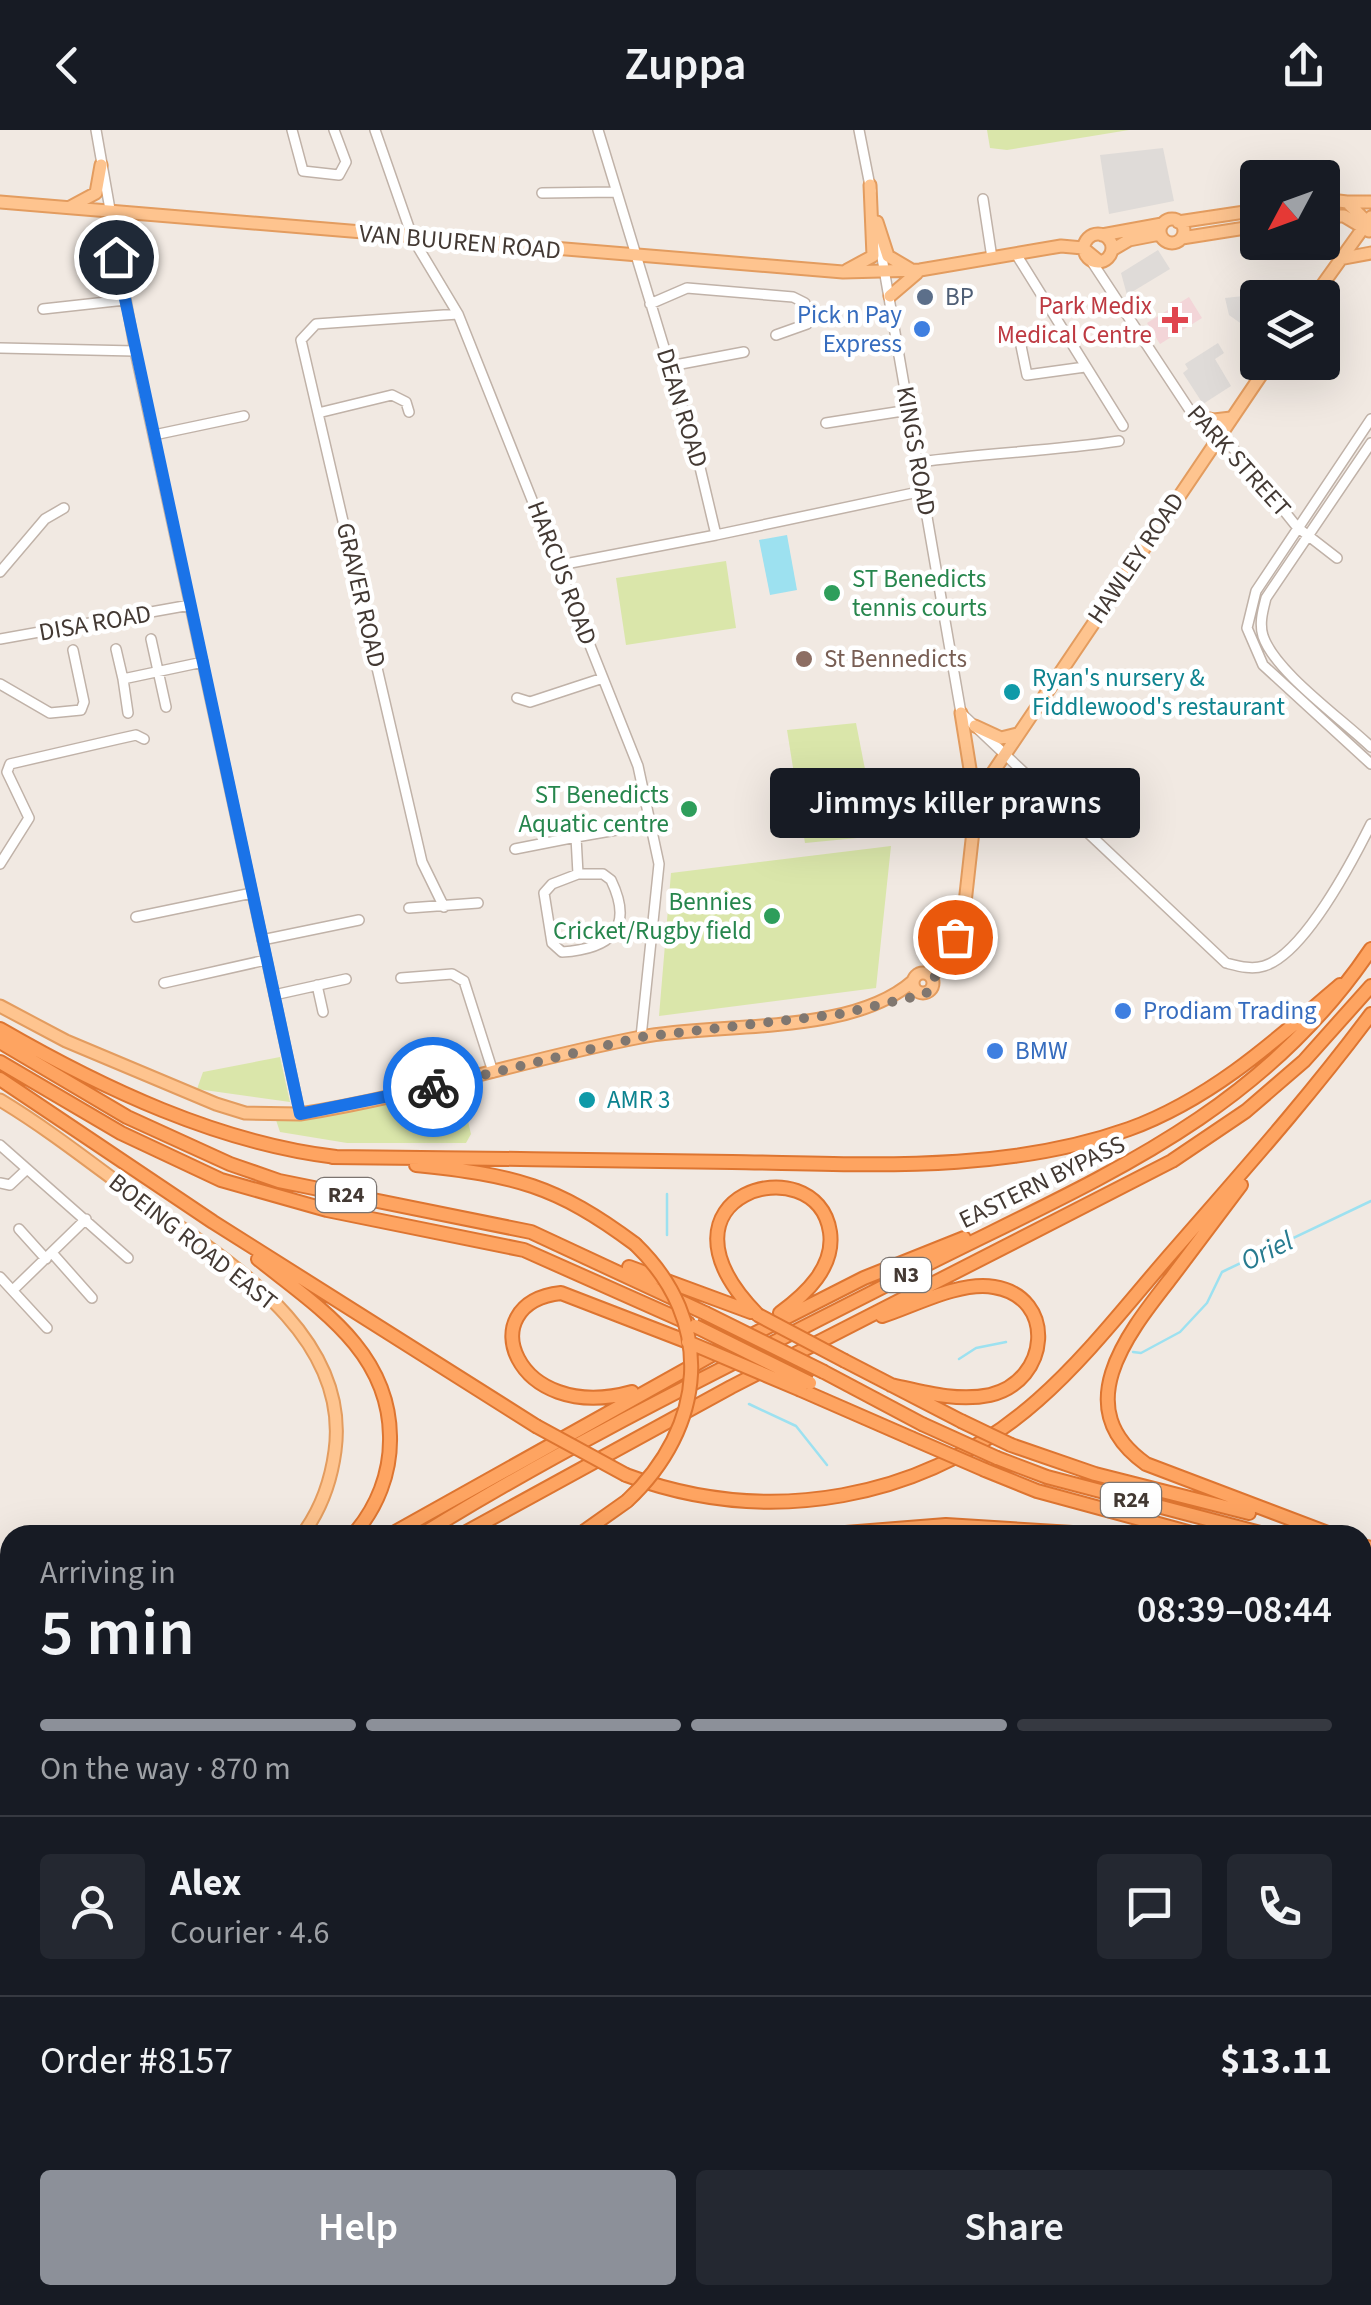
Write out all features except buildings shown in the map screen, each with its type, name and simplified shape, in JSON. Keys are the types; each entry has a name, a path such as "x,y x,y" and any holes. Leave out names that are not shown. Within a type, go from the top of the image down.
{"highway":[{"name":"EASTERN BYPASS","path":"439,1525 688,1388 1152,1152 1236,1096 1314,1026 1371,949"},
{"path":"332,1157 888,1163 1029,1155 1085,1142 1174,1109 1263,1051 1356,971"},
{"name":"EASTERN BYPASS","path":"481,1525 850,1326 1118,1191 1199,1145 1304,1062 1371,986"},
{"path":"1307,1525 1146,1464 1117,1432 1108,1402 1114,1360 1135,1324 1371,1014"},
{"path":"0,1029 181,1116 259,1142 332,1157 526,1181 566,1196 636,1244 655,1263 679,1306 690,1354 690,1394 686,1417 668,1453 627,1501 593,1525"},
{"name":"R24","path":"0,1042 128,1117 230,1164 332,1192 518,1229 579,1251 997,1458 1047,1477 1230,1525"},
{"name":"R24","path":"0,1062 121,1133 221,1180 327,1210 524,1250 694,1326 911,1438 985,1470 1037,1491 1162,1525"},
{"path":"0,1079 214,1222 536,1426 626,1475 695,1496 803,1502 880,1489 928,1472 1013,1421 1053,1386 1296,1110"},
{"path":"724,1349 784,1311 805,1292 826,1262 830,1237 825,1217 795,1190 752,1191 722,1218 717,1254 741,1304"},
{"path":"806,1386 688,1342 561,1294 544,1295 525,1307 512,1339 516,1360 550,1391 578,1399 606,1399 634,1391 705,1358 724,1349 864,1278 1020,1217"},
{"path":"214,1222 344,1330 376,1369 390,1416 390,1456 376,1500 360,1525"},
{"path":"579,1251 741,1304 1012,1445 1095,1474 1288,1525"},
{"path":"850,1326 983,1286 1014,1294 1035,1320 1039,1344 1032,1366 1002,1391 952,1397 891,1385"},
{"path":"408,1525 705,1358"}],"main road":[{"path":"66,208 96,193 100,165"},
{"path":"843,272 873,256 870,185"},
{"path":"1340,201 1371,202 1366,223 1340,257"},
{"name":"VAN BUUREN ROAD","path":"0,202 413,239 885,274 1034,250"},
{"path":"1347,202 1366,223"},
{"path":"872,204 888,256 917,270 890,296"},
{"path":"1034,250 1112,250 1178,222 1240,213"},
{"path":"1340,215 1366,223"},
{"path":"1178,222 1182,238"},
{"path":"1102,235 1161,229"},
{"path":"1161,229 1168,243 1240,229"},
{"path":"1102,235 1112,250"},
{"path":"1090,253 1102,235"},
{"path":"1034,250 1052,246 1090,253"},
{"path":"1340,259 1371,253"},
{"name":"HAWLEY ROAD","path":"976,804 1003,755 1257,380"},
{"path":"1193,415 1214,420 1231,418"},
{"path":"867,1007 901,992 946,955 964,912 976,804 961,713"},
{"path":"974,726 1001,738 1017,734"},
{"path":"0,1006 66,1041 216,1104 245,1113 300,1114 641,1037 840,1014 931,990 922,977"},
{"path":"920,993 922,977"},
{"name":"BOEING ROAD EAST","path":"0,1100 195,1238 292,1319 307,1339 324,1367 338,1427 333,1468 321,1504 308,1525"}],"street":[{"path":"96,130 135,352 300,1114"},
{"path":"292,130 303,172 340,176 346,162 334,130"},
{"name":"HARCUS ROAD","path":"375,130 413,239 458,314 631,746 659,864 641,1037"},
{"name":"DEAN ROAD","path":"598,130 670,366 716,535"},
{"name":"KINGS ROAD","path":"860,130 961,713"},
{"path":"542,193 616,192"},
{"path":"983,199 992,258"},
{"name":"PARK STREET","path":"1090,253 1193,415 1236,451 1297,527 1337,558"},
{"path":"1016,254 1122,426"},
{"path":"650,304 687,288 793,297 804,303 807,324 776,335"},
{"path":"43,309 125,300"},
{"name":"GRAVER ROAD","path":"444,907 422,862 301,340 316,324 458,314"},
{"path":"1020,342 1027,375 1085,367"},
{"path":"0,348 135,352"},
{"path":"670,366 744,352"},
{"path":"318,413 392,395 406,402 409,412"},
{"path":"826,423 909,410"},
{"path":"154,434 244,416"},
{"path":"1371,419 1256,590 1247,628 1256,657 1371,764"},
{"path":"918,462 1010,450 1030,454 1119,441"},
{"path":"1371,443 1266,598 1261,621 1271,650 1371,747"},
{"path":"1345,456 1360,460"},
{"path":"560,565 924,491"},
{"path":"0,572 45,519 64,508"},
{"name":"DISA ROAD","path":"0,639 190,605"},
{"path":"152,639 166,707"},
{"path":"116,648 128,713"},
{"path":"0,684 50,713 81,710 84,702 73,650"},
{"path":"123,679 203,662"},
{"path":"518,698 530,702 603,678"},
{"path":"1292,691 1300,681"},
{"path":"961,713 1226,963 1242,967 1269,965 1285,953 1338,889 1371,824"},
{"path":"1345,739 1354,730"},
{"path":"0,864 29,818 4,771 14,761 136,736 144,739"},
{"path":"515,849 651,824"},
{"path":"576,836 578,874"},
{"path":"578,874 602,874 611,880 617,906 614,932 602,946 562,952 552,943 544,893 552,884 578,874"},
{"path":"136,917 252,893"},
{"path":"409,908 478,902"},
{"path":"262,940 359,920"},
{"path":"164,982 266,960"},
{"path":"401,978 458,975 466,986 493,1072"},
{"path":"274,995 346,979"},
{"path":"317,985 322,1012"},
{"path":"0,1145 128,1258"},
{"path":"0,1184 10,1186 27,1168"},
{"path":"12,1290 86,1219"},
{"path":"19,1228 92,1298"},
{"path":"0,1277 47,1328"}],"shaded area":[{"path":"1163,148 1174,201 1109,214 1100,155"},
{"path":"1158,250 1170,269 1127,295 1121,273"},
{"path":"1240,296 1240,323 1229,315 1225,298"},
{"name":"Park Medix Medical Centre","path":"1189,297 1202,318 1160,344 1147,323"},
{"path":"1218,343 1224,353 1215,359 1231,386 1203,404 1183,373 1188,369 1185,364"}],"green space":[{"path":"987,130 1129,130 1007,150 990,148"},
{"path":"726,561 736,628 626,645 616,578"},
{"path":"856,723 878,836 805,843 787,730"},
{"path":"891,846 876,988 659,1016 671,873"},
{"path":"280,1057 290,1102 197,1089 203,1072"},
{"path":"452,1080 460,1087 471,1134 466,1143 347,1143 280,1132 276,1120 335,1115"}],"water":[{"path":"787,535 797,590 770,595 759,540"}],"waterway":[{"path":"667,1194 667,1235"},
{"name":"Oriel","path":"1133,1352 1141,1353 1180,1332 1207,1303 1222,1272 1371,1201"},
{"path":"959,1359 976,1348 1006,1342"},
{"path":"749,1404 796,1426 827,1465"}],"way so far":[{"path":"433,1087 641,1037 840,1014 926,994 955,937"}],"place":[{"name":"BP","path":"925,297"},
{"name":"Park Medix Medical Centre","path":"1175,320"},
{"name":"Pick n Pay Express","path":"922,329"},
{"name":"ST Benedicts tennis courts","path":"832,593"},
{"name":"St Bennedicts","path":"804,659"},
{"name":"Ryan's nursery & Fiddlewood's restaurant","path":"1012,692"},
{"name":"ST Benedicts Aquatic centre","path":"689,809"},
{"name":"Bennies Cricket/Rugby field","path":"772,916"},
{"name":"Jimmys killer prawns","path":"955,937"},
{"name":"Prodiam Trading","path":"1123,1011"},
{"name":"BMW","path":"995,1051"},
{"name":"AMR 3","path":"587,1100"}],"route":[{"path":"116,257 300,1114 433,1087"}]}
